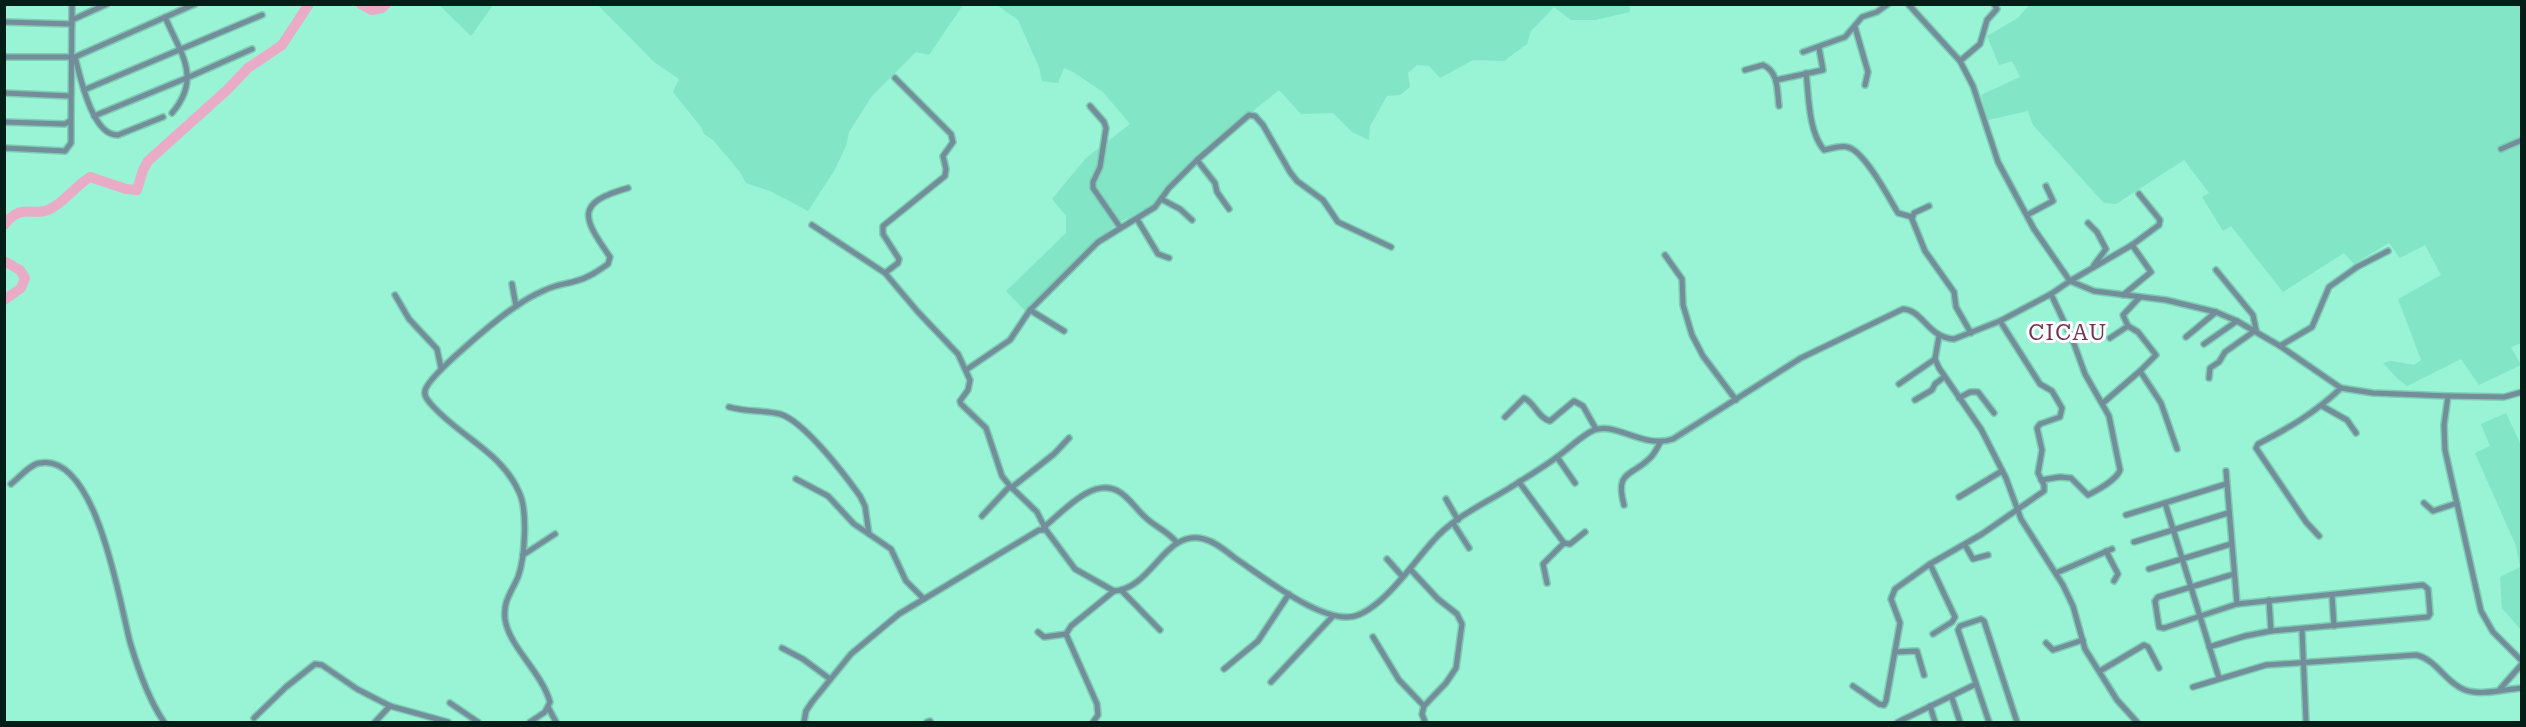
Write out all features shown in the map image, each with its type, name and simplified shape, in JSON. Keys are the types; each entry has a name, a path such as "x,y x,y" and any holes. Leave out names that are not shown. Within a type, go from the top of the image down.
{"street":[{"path":"4,148 68,150 71,143 72,4"},
{"path":"4,22 72,22 107,4"},
{"path":"4,57 73,57 165,17 180,7 195,4"},
{"path":"1803,52 1845,37 1862,17 1877,12 1888,4"},
{"path":"1908,4 1960,61 1973,86 1998,162 2027,215 2070,281 2087,289 2166,300 2216,312 2256,330 2342,388 2373,393 2448,396 2504,397 2522,393"},
{"path":"1960,61 1980,44 1987,20 1996,9 1994,4"},
{"path":"84,90 261,15"},
{"path":"165,17 189,77 185,94 172,113"},
{"path":"1855,27 1868,72 1865,85"},
{"path":"1776,80 1822,70 1819,48"},
{"path":"94,116 252,49"},
{"path":"73,57 94,116 105,131 112,135 132,130 163,117"},
{"path":"1745,70 1767,66 1776,80 1779,106"},
{"path":"1806,73 1812,120 1819,144 1824,150 1846,146 1853,150 1871,169 1898,213 1912,217 1929,206"},
{"path":"885,273 898,262 898,259 882,234 883,226 945,176 943,156 953,142 951,134 895,78"},
{"path":"4,93 70,96"},
{"path":"1090,106 1104,122 1106,128 1100,167 1093,182 1093,188 1120,227"},
{"path":"966,370 1010,340 1030,310 1091,248 1120,227 1150,211 1197,160 1252,115 1271,137 1297,181 1323,200 1338,222 1391,247"},
{"path":"4,122 65,124 71,120"},
{"path":"2501,149 2522,140"},
{"path":"1197,160 1215,183 1217,192 1229,209"},
{"path":"2027,215 2053,201 2046,186"},
{"path":"556,723 548,707 548,697 535,670 511,639 506,623 505,602 517,578 523,555 521,494 499,461 446,420 425,396 427,386 441,368 516,306 554,286 588,277 608,264 610,257 589,224 589,210 593,202 602,196 628,188"},
{"path":"1066,634 1071,626 1118,590 1152,569 1177,543 1190,538 1210,541 1289,594 1333,616 1350,617 1366,611 1410,570 1435,538 1455,521 1519,482 1596,429 1618,431 1644,441 1660,443 1673,439 1801,358 1902,309 1913,312 1939,336 1954,339 2000,321 2051,294 2132,245 2161,222 2139,194"},
{"path":"1161,199 1180,209 1192,220"},
{"path":"1912,217 1920,241 1954,292 1956,307 1971,333"},
{"path":"1137,219 1158,254 1169,258"},
{"path":"2088,223 2097,232 2106,249 2090,269"},
{"path":"812,225 885,273 950,345 966,370 970,385 960,401 986,428 993,443 996,462 1011,487 1037,512 1045,529 1075,569 1118,590 1160,630"},
{"path":"2123,295 2151,272 2132,245"},
{"path":"2280,346 2312,327 2329,287 2357,267 2388,251"},
{"path":"1665,255 1682,279 1683,305 1695,341 1736,400"},
{"path":"2216,270 2253,315 2256,330"},
{"path":"512,284 516,306"},
{"path":"2041,480 2071,478 2088,495 2118,475 2120,470 2113,445 2112,427 2103,403 2085,374 2073,341 2051,294"},
{"path":"395,295 409,319 437,349 441,368"},
{"path":"2103,403 2156,355 2138,332 2128,326 2123,315 2140,297"},
{"path":"1030,310 1064,331"},
{"path":"2186,337 2216,312"},
{"path":"1853,686 1884,705 1900,623 1891,601 1892,593 1930,564 1965,545 2043,493 2044,485 2038,473 2042,450 2037,428 2040,424 2060,417 2062,408 2052,391 2040,384 2000,321"},
{"path":"2204,344 2237,321"},
{"path":"2110,338 2128,326"},
{"path":"2209,378 2210,368 2219,362 2225,352 2256,330"},
{"path":"1939,336 1935,359 1944,377 1981,429 2002,471 2017,510 2034,541 2056,573 2073,606 2085,649 2117,700 2137,723"},
{"path":"1899,384 1935,359"},
{"path":"2140,371 2161,404 2177,449"},
{"path":"1915,400 1932,390 1935,384 1944,377"},
{"path":"2319,536 2306,522 2256,448 2258,444 2289,428 2322,406 2342,388"},
{"path":"1959,398 1970,392 1978,392 1994,413"},
{"path":"2448,396 2444,443 2481,611 2493,632 2522,663 2500,689"},
{"path":"1505,417 1524,398 1528,399 1542,418 1550,421 1569,403 1575,401 1583,406 1596,429"},
{"path":"2322,406 2347,420 2356,432"},
{"path":"729,407 780,414 815,441 860,496 865,506 869,534"},
{"path":"982,516 1011,487 1059,450 1069,438"},
{"path":"1624,505 1623,480 1630,470 1648,460 1660,443"},
{"path":"1557,457 1575,483"},
{"path":"11,484 36,464 42,462 65,471 87,498 110,554 130,641 144,683 164,723"},
{"path":"1959,497 2002,471"},
{"path":"2226,471 2237,604"},
{"path":"796,479 828,496 854,524 891,549 906,581 924,599"},
{"path":"1519,482 1564,543 1570,544 1585,532"},
{"path":"2126,515 2226,484"},
{"path":"804,723 806,711 830,679 850,654 871,635 899,614 1033,531 1045,529 1091,490 1110,488 1125,496 1146,518 1166,531 1177,543"},
{"path":"1446,499 1469,548"},
{"path":"2165,503 2219,678"},
{"path":"2424,503 2433,511 2457,503"},
{"path":"2134,542 2228,513"},
{"path":"523,555 555,534"},
{"path":"1547,583 1543,564 1564,543"},
{"path":"2149,569 2231,544"},
{"path":"1965,545 1973,559 1988,555"},
{"path":"2056,573 2109,550 2118,574 2115,581"},
{"path":"1387,559 1403,577"},
{"path":"1930,564 1955,616 1952,622 1933,634"},
{"path":"1410,570 1457,614 1462,624 1456,668 1446,683 1424,706 1422,714 1425,723"},
{"path":"2209,647 2271,631 2428,617 2430,614 2428,588 2423,585 2237,604 2164,628 2158,625 2156,599 2234,574"},
{"path":"1224,669 1258,641 1289,594"},
{"path":"2332,595 2334,626"},
{"path":"2269,600 2271,631"},
{"path":"1271,682 1333,616"},
{"path":"1989,723 1958,630 1960,626 1981,619 1984,621 2017,723"},
{"path":"2302,629 2306,723"},
{"path":"1038,632 1044,637 1066,634"},
{"path":"1066,634 1097,704 1098,715 1093,723"},
{"path":"1373,637 1399,680 1424,706"},
{"path":"2046,643 2053,650 2083,640"},
{"path":"2100,671 2144,645 2148,647 2159,669"},
{"path":"782,648 803,659 830,679"},
{"path":"1895,652 1917,651 1924,675"},
{"path":"2193,687 2266,665 2416,654 2431,662 2463,690 2479,692 2522,688"},
{"path":"254,718 286,687 315,664 322,665 357,689 390,706 448,723"},
{"path":"1898,723 1976,684"},
{"path":"1952,698 1960,723"},
{"path":"450,703 478,723"},
{"path":"375,723 390,706"},
{"path":"1930,706 1935,723"},
{"path":"530,723 541,716 548,707"}],"shaded area":[{"path":"1629,4 1630,12 1595,20 1571,20 1554,7 1531,31 1527,44 1504,61 1473,60 1440,78 1429,66 1417,65 1408,73 1410,87 1400,95 1387,96 1370,126 1369,140 1352,132 1333,113 1301,114 1279,90 1216,141 1149,208 1118,223 1082,252 1026,312 1006,291 1066,233 1066,216 1052,199 1086,158 1130,124 1103,92 1073,72 1064,68 1058,83 1042,81 1039,67 1018,20 997,5"},
{"path":"439,5 493,5 471,36"},
{"path":"598,5 963,5 929,55 916,52 872,96 849,132 846,146 834,171 808,211 770,191 746,183 740,172 713,140 704,134 673,92 679,79 654,62"},
{"path":"2029,5 2521,5 2522,343 2511,347 2521,365 2479,385 2461,359 2407,386 2383,363 2391,361 2414,365 2421,360 2398,299 2441,275 2425,245 2400,258 2389,243 2354,264 2344,253 2283,292 2231,226 2223,231 2202,197 2209,193 2184,160 2116,204 2104,203 2033,125 2028,111 1988,120 1981,95 2020,77 2012,61 1999,65 1987,36 2018,18"},
{"path":"2506,413 2521,445 2521,630 2502,608 2500,577 2520,567 2516,546 2475,453 2490,446 2481,424"}],"waterway":[{"path":"4,225 22,212 50,209 90,177 126,189 137,190 148,161 227,90 248,68 282,45 309,4"},
{"path":"361,4 372,10 382,8 386,4"},
{"path":"4,261 20,270 25,278 21,288 4,300"}],"district":[{"name":"CICAU","path":"2068,332"}]}
